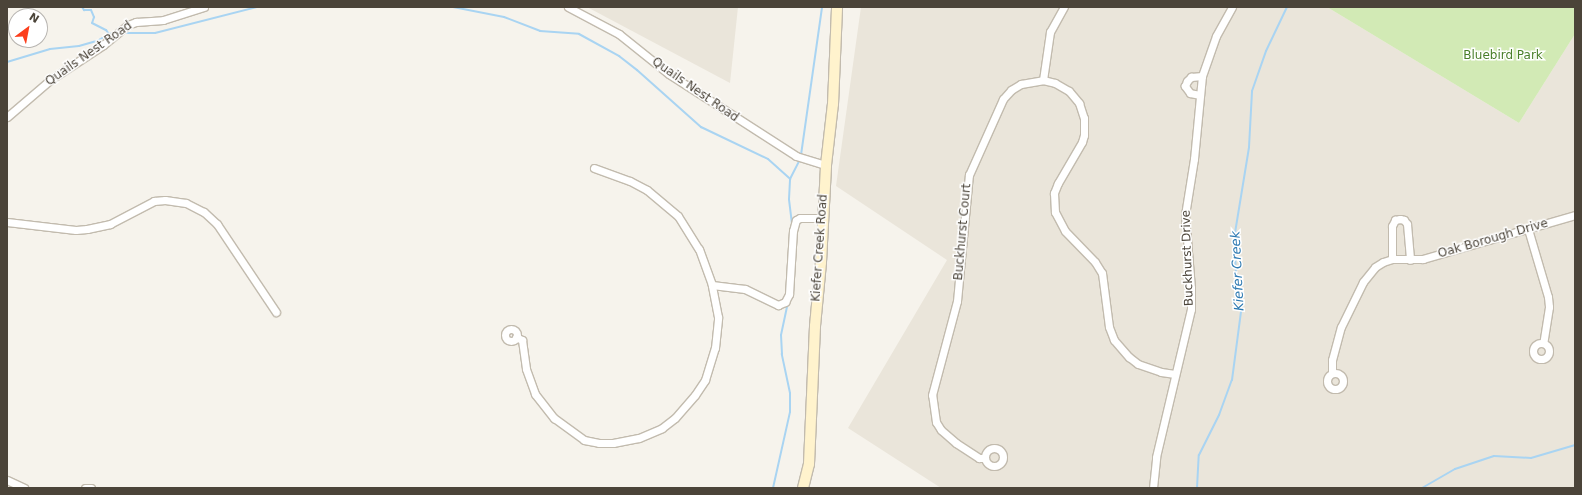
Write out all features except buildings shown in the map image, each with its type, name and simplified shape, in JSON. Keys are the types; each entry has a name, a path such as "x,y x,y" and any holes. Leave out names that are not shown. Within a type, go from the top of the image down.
{"street":[{"name":"Quails Nest Road","path":"7,117 50,80 102,45 128,25 136,22 163,20 204,7"},
{"name":"Quails Nest Road","path":"568,7 585,14 619,34 669,74 796,156 826,165"},
{"name":"Kiefer Creek Road","path":"803,488 809,464 814,326 821,262 822,218 826,165 833,104 837,7"},
{"name":"Buckhurst Drive","path":"1153,488 1154,464 1191,310 1191,288 1185,229 1185,210 1194,159 1202,76 1216,36 1232,7"},
{"path":"1061,8 1047,40 1043,80 1055,83 1069,91 1079,103 1084,118 1084,130 1082,142 1058,183 1054,193 1055,212 1060,223 1102,272 1109,327 1118,344 1129,357 1138,364 1161,372 1176,374"},
{"path":"1200,95 1190,93 1185,86 1186,81 1191,77 1202,76"},
{"name":"Buckhurst Court","path":"985,458 979,458 948,437 941,430 936,422 932,395 958,301 969,174 1003,99 1011,90 1021,84 1043,80"},
{"path":"516,337 522,340 526,369 534,394 558,421 584,440 599,443 614,443 639,438 662,428 675,418 695,395 704,380 715,348 718,317 712,285 699,249 678,216 647,190 630,181 594,168"},
{"path":"7,222 76,230 87,229 110,224 154,200 186,203 204,212 217,224 276,312"},
{"name":"Oak Borough Drive","path":"1332,373 1332,360 1341,327 1363,282 1375,267 1392,259 1423,259 1575,215"},
{"path":"712,285 745,289 778,305 785,302 789,294 793,231 796,220 800,218 822,218"},
{"path":"1392,259 1392,226 1395,220 1400,219 1404,220 1407,224 1410,260"},
{"path":"1528,229 1548,297 1549,307 1543,343"},
{"path":"7,480 24,488"},
{"path":"85,488 91,488"}],"shaded area":[{"path":"587,7 738,7 730,83"},
{"path":"861,7 1327,7 1519,123 1575,34 1575,488 941,488 848,428 947,260 836,186"}],"green space":[{"name":"Bluebird Park","path":"1327,7 1575,7 1575,34 1519,123"}],"waterway":[{"path":"82,7 84,10 91,10 94,17 92,23 106,30 109,34"},
{"path":"121,33 155,33 257,7"},
{"path":"453,7 504,17 540,31 579,34 619,56 701,127 768,159 790,179"},
{"path":"801,155 822,7"},
{"name":"Kiefer Creek","path":"1197,488 1199,455 1219,415 1232,380 1242,304 1236,274 1234,239 1249,147 1252,91 1266,51 1287,7"},
{"path":"7,62 50,49 79,46 97,41 109,34 115,33"},
{"path":"792,224 789,199 790,179 800,159"},
{"path":"773,488 790,412 790,393 782,354 781,335 788,302"},
{"path":"1422,488 1455,469 1494,456 1531,458 1575,445"}]}
